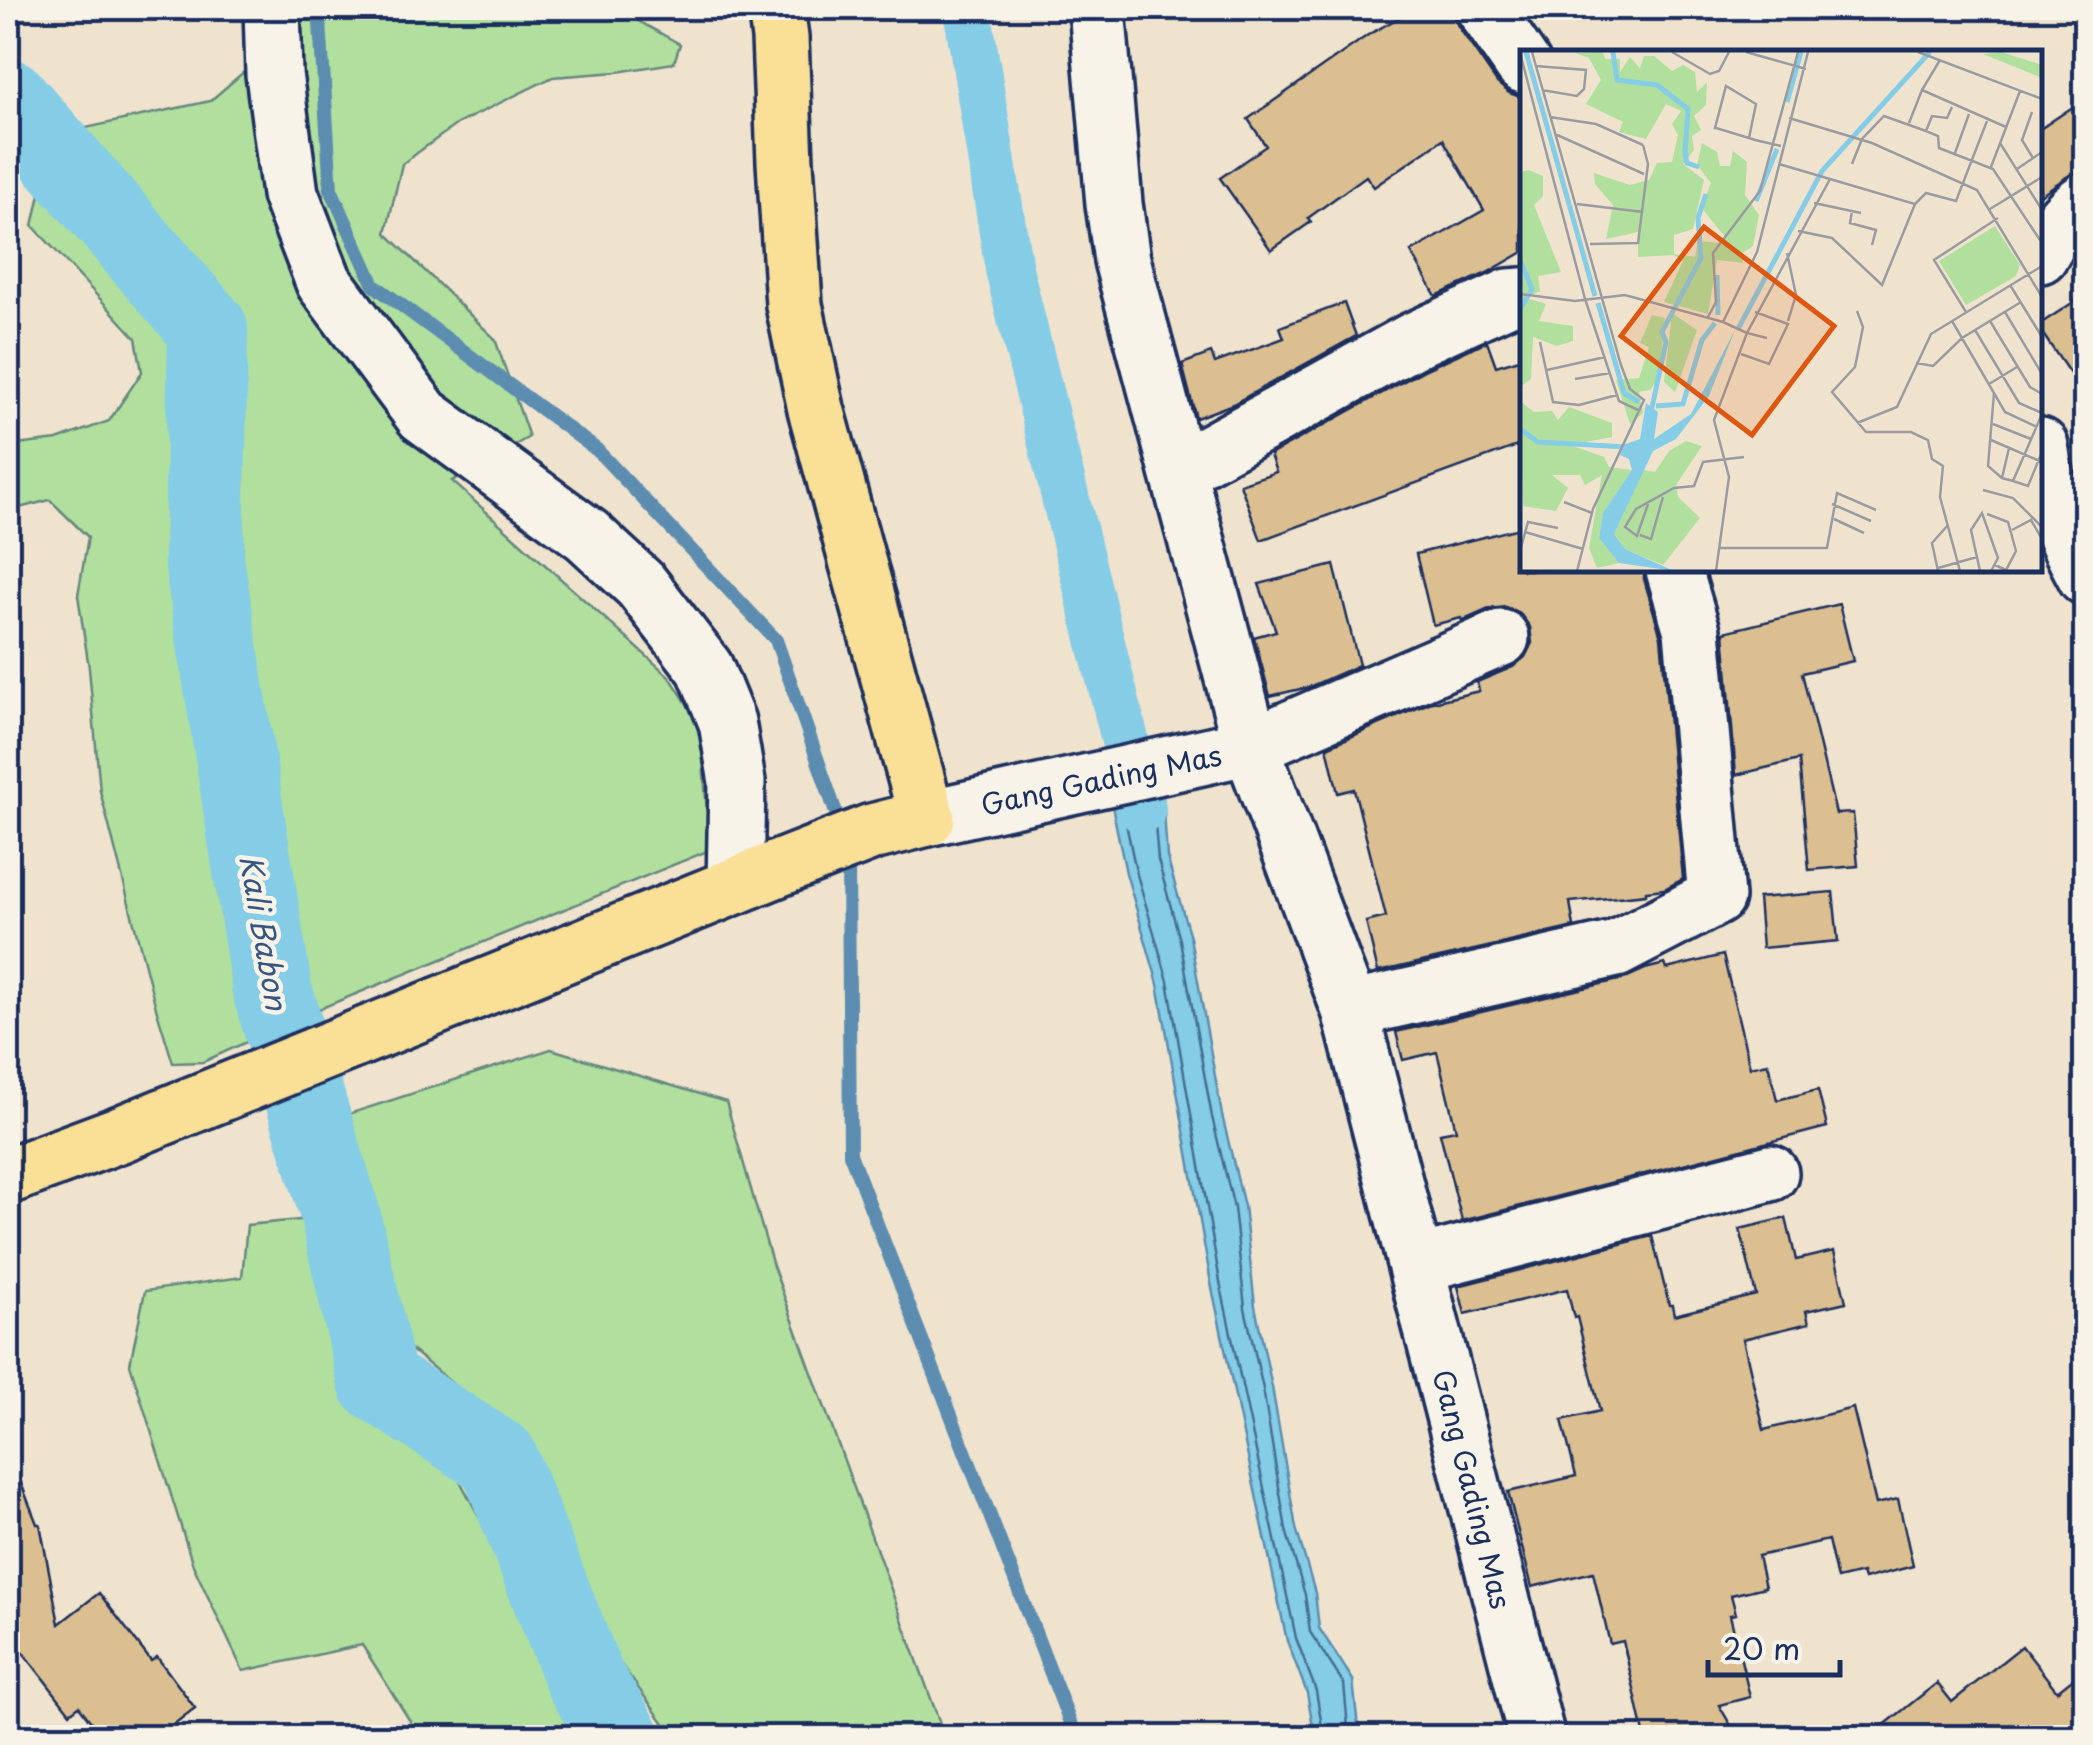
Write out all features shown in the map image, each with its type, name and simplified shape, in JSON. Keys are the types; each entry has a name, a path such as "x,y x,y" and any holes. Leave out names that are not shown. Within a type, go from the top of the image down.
{"main road":[{"path":"8,1173 118,1135 872,832 948,813 816,409 794,304 776,8"}],"street":[{"path":"272,8 274,74 290,194 324,282 423,415 587,534 641,586 706,668 727,722 756,877"},
{"path":"1096,8 1122,260 1178,470 1227,751 1501,638"},
{"path":"1484,8 1520,61"},
{"path":"2043,251 2056,228 2086,200"},
{"path":"1178,470 1412,341 1509,297 1520,296"},
{"path":"2043,467 2060,527 2086,576"},
{"path":"1350,1010 1616,950 1716,897 1692,631 1675,572"},
{"name":"Gang Gading Mas","path":"948,813 1227,751 1350,1010 1537,1738"},
{"path":"1416,1266 1770,1172"}],"green space":[{"path":"296,8 623,8 633,18 680,44 674,63 553,77 457,124 402,164 386,233 495,339 529,437 452,481 670,677 700,724 710,850 314,1011 203,1062 173,1063 100,791 78,595 88,537 50,500 8,511 8,446 57,440 109,421 142,372 136,338 33,226 42,185 81,129 210,101 297,26"},
{"path":"551,1049 726,1102 773,1266 945,1737 674,1737 617,1659 533,1449 405,1345 336,1118"},
{"path":"309,1219 359,1402 440,1443 539,1630 563,1686 599,1737 420,1737 362,1645 243,1671 193,1565 130,1364 145,1291 242,1277 247,1225"}],"water":[{"path":"1163,796 1167,857 1190,937 1222,1115 1244,1206 1255,1306 1296,1528 1315,1593 1319,1628 1353,1680 1359,1737 1315,1737 1307,1693 1287,1641 1211,1283 1158,984 1126,873 1112,806"}],"building":[{"path":"1416,8 1449,8 1497,83 1520,97 1520,254 1436,296 1411,252 1484,210 1443,139 1374,187 1366,176 1271,250 1220,178 1266,146 1248,119 1368,35"},
{"path":"2086,98 2086,164 2043,193 2043,127"},
{"path":"2086,294 2086,397 2043,334 2043,322"},
{"path":"1344,303 1356,336 1233,404 1196,418 1182,364 1211,353 1215,363 1284,338 1280,327"},
{"path":"1487,341 1496,366 1520,359 1520,445 1261,540 1240,484 1276,472 1270,455 1426,369"},
{"path":"1520,528 1520,572 1644,572 1661,637 1683,879 1646,894 1570,902 1574,927 1378,972 1366,922 1386,917 1354,789 1338,793 1327,747 1429,703 1479,691 1477,682 1513,667 1525,657 1532,643 1530,627 1520,614 1506,607 1489,609 1462,621 1461,618 1433,625 1416,554"},
{"path":"1334,565 1359,665 1309,687 1270,696 1254,637 1276,631 1259,584"},
{"path":"1839,604 1853,661 1802,673 1836,814 1853,813 1858,866 1809,870 1799,760 1736,775 1724,632"},
{"path":"1833,892 1838,941 1762,948 1758,898"},
{"path":"1723,955 1750,1067 1768,1063 1777,1100 1818,1090 1827,1127 1462,1221 1440,1133 1456,1130 1437,1052 1403,1060 1396,1032 1623,979 1665,964 1667,969"},
{"path":"1786,1218 1796,1260 1834,1251 1846,1302 1806,1311 1809,1323 1743,1339 1764,1430 1853,1408 1876,1504 1898,1499 1913,1566 1864,1579 1862,1573 1837,1579 1828,1540 1758,1556 1765,1587 1731,1595 1736,1614 1730,1615 1750,1697 1719,1705 1738,1738 1645,1738 1623,1641 1610,1644 1593,1572 1532,1587 1508,1492 1576,1476 1562,1420 1600,1411 1567,1289 1465,1314 1458,1286 1652,1236 1674,1315 1756,1295 1740,1229"},
{"path":"10,1455 40,1524 59,1624 99,1593 151,1661 157,1657 195,1708 156,1738 103,1738 79,1706 70,1713 8,1633"},
{"path":"2022,1646 2057,1691 2086,1668 2086,1738 1868,1738 1937,1683 1952,1702"}],"waterway":[{"path":"319,8 331,189 374,285 597,450 776,640 842,830"},
{"path":"967,8 1009,269 1142,809"},
{"name":"Kali Babon","path":"8,98 208,329 204,560 272,990 340,1214 378,1382 498,1459 584,1678 621,1738"},
{"path":"848,856 850,1154 1076,1738"}]}
